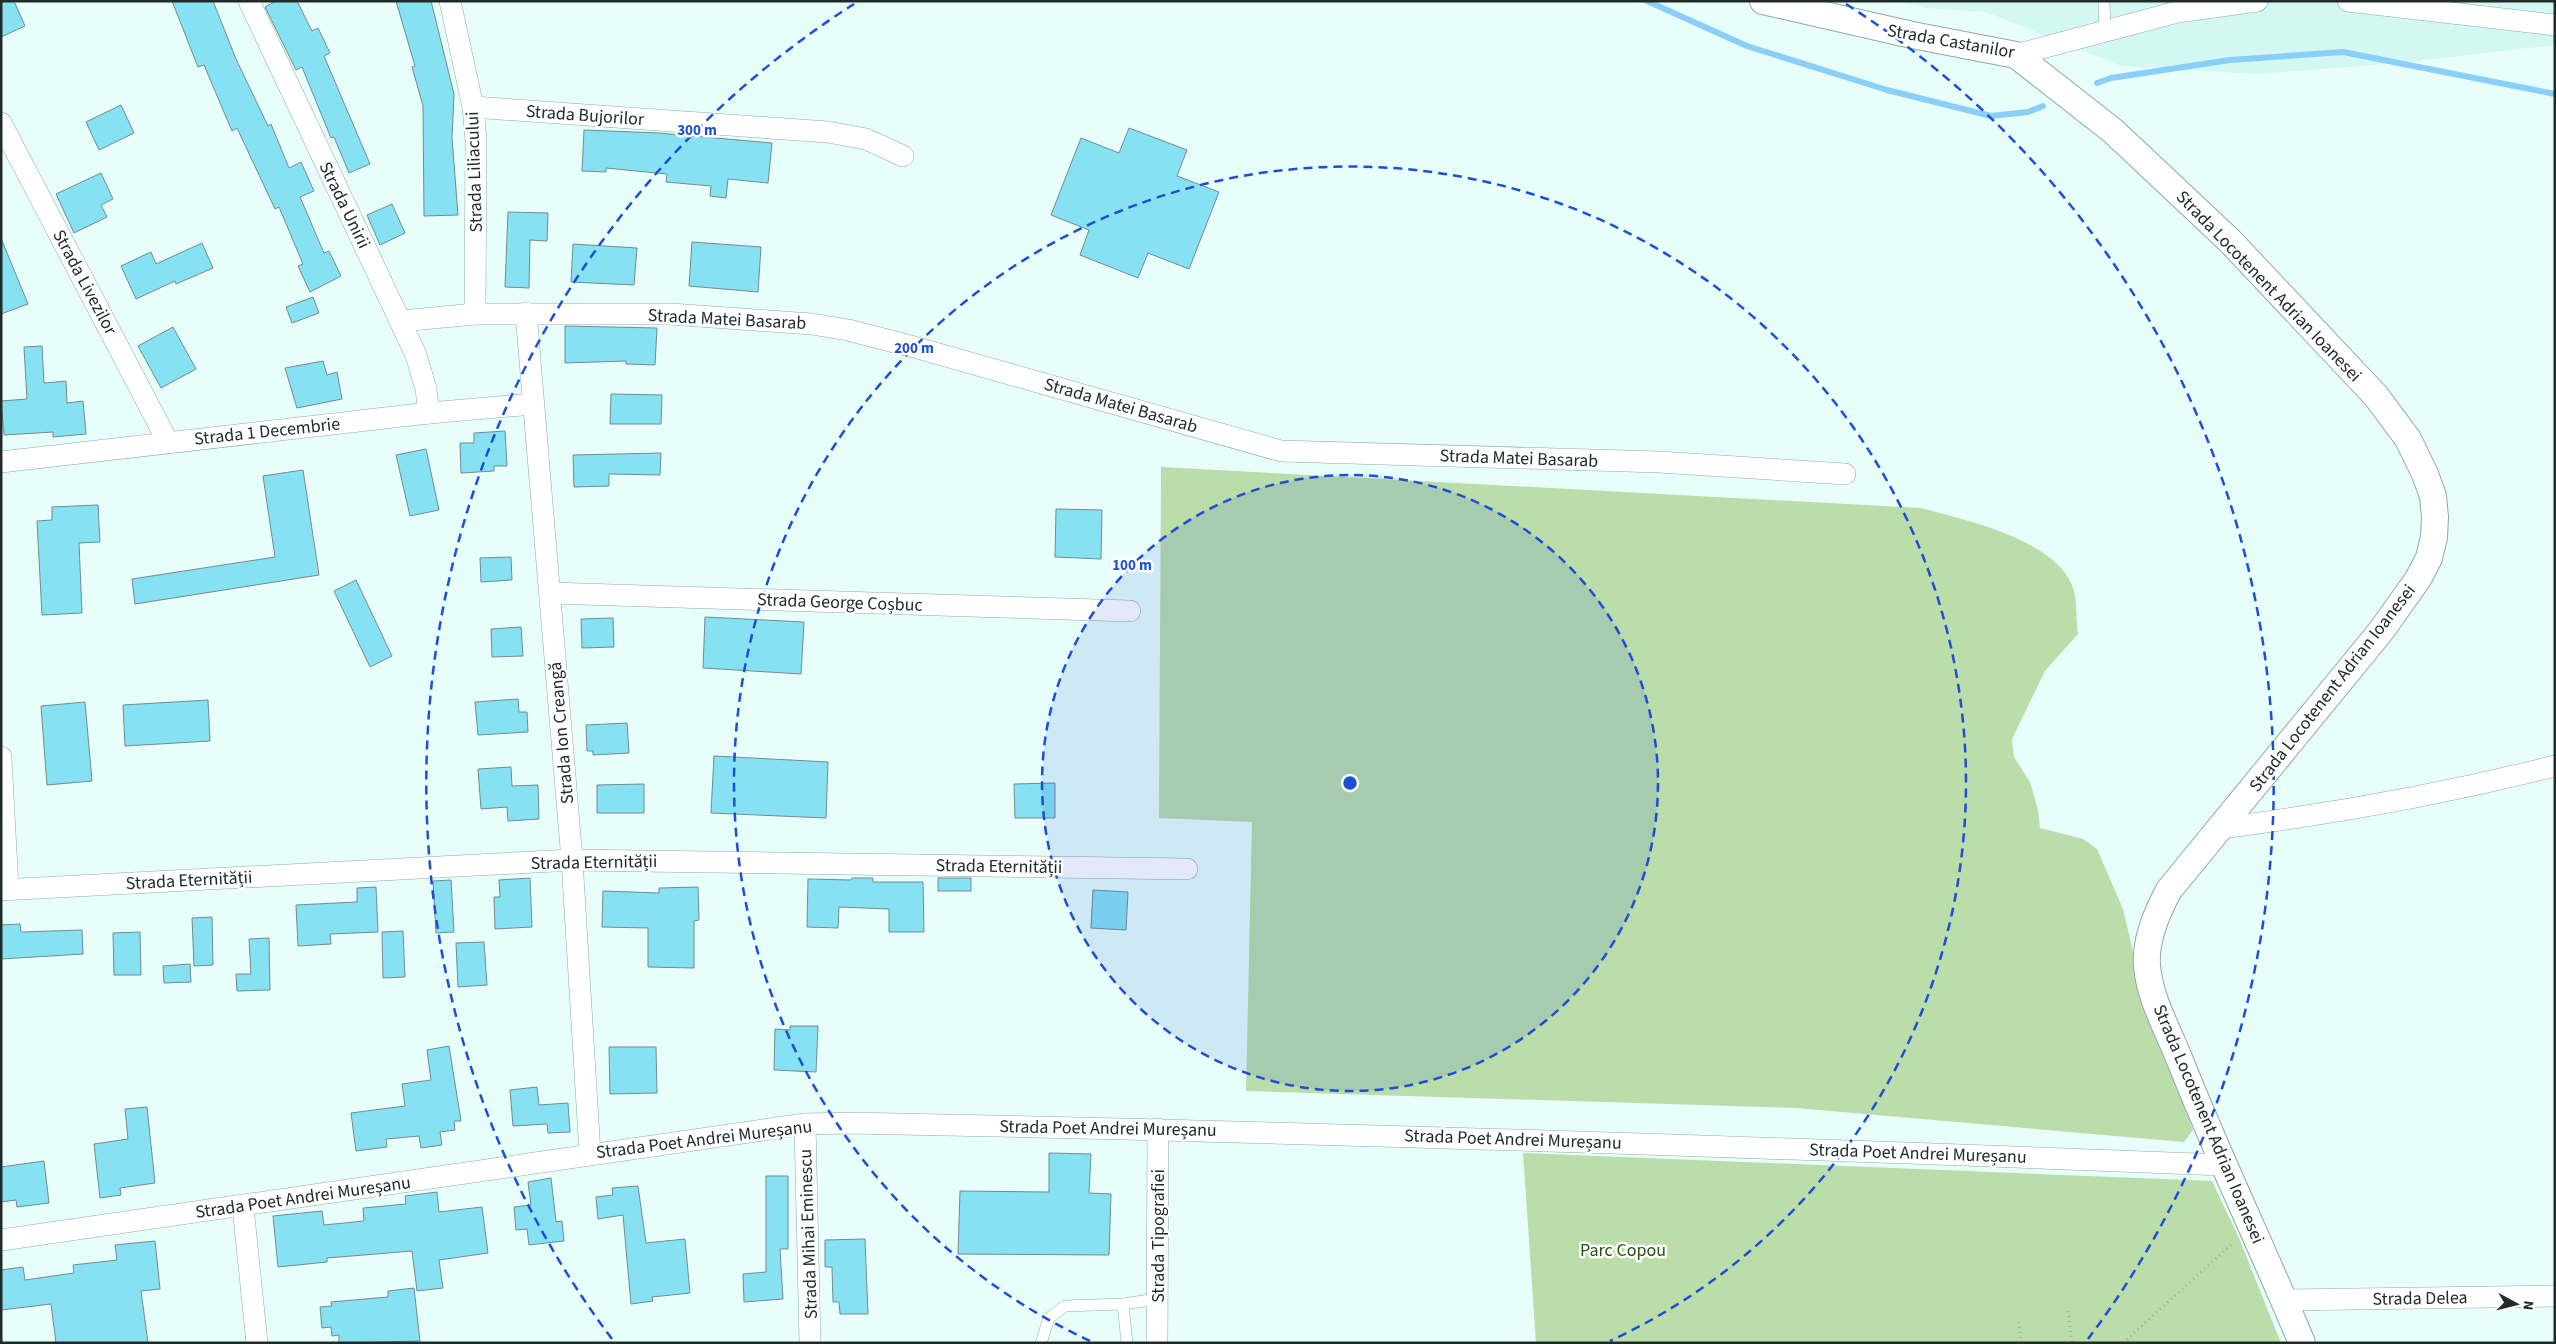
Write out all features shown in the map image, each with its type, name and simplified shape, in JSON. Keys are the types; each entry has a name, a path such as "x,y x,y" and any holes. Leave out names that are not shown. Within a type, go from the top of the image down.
{"street":[{"name":"Strada Unirii","path":"249,1 401,320 422,372 429,413"},
{"name":"Strada Liliacului","path":"450,1 473,107 476,140 476,314"},
{"name":"Strada Castanilor","path":"1763,1 1912,35 2016,55 2177,12 2257,1"},
{"path":"2348,1 2520,10 2555,25"},
{"name":"Strada Locotenent Adrian Ioanesei","path":"2016,55 2113,131 2230,241 2376,396 2408,439 2425,474 2433,496 2434,537 2429,558 2418,579 2381,631 2169,890 2156,914 2146,964 2163,1022 2223,1165 2252,1225 2302,1343"},
{"name":"Strada Bujorilor","path":"473,107 828,132 866,139 903,156"},
{"name":"Strada Livezilor","path":"1,123 168,442"},
{"name":"Strada Matei Basarab","path":"401,320 476,314 670,314 774,320 848,330 1282,451 1659,462 1845,474"},
{"name":"Strada Ion Creangă","path":"526,314 572,860 590,1154"},
{"name":"Strada 1 Decembrie","path":"1,462 429,413 534,404"},
{"name":"Strada George Coșbuc","path":"550,593 1130,611"},
{"path":"1,757 5,889"},
{"path":"2220,828 2350,810 2484,784 2555,766"},
{"name":"Strada Eternității","path":"5,889 572,860 1187,869"},
{"name":"Strada Poet Andrei Mureșanu","path":"1,1240 805,1124 850,1123 1158,1129 1714,1145 2223,1165"},
{"name":"Strada Mihai Eminescu","path":"805,1124 810,1343"},
{"name":"Strada Tipografiei","path":"1157,1343 1158,1129"},
{"path":"243,1206 257,1343"},
{"name":"Strada Delea","path":"2284,1300 2555,1296"}],"lane":[{"path":"2104,1 2104,32"},
{"path":"1041,1343 1049,1318 1065,1306 1123,1304 1157,1299"},
{"path":"1123,1304 1127,1343"}],"path":[{"path":"2124,1343 2252,1225"},
{"path":"2068,1312 2072,1343"},
{"path":"2019,1322 2021,1343"}],"shaded area":[{"path":"1898,1 2555,1 2555,45 2390,64 2255,74 2121,66 1986,12 1927,8"}],"green space":[{"path":"1161,467 1921,508 1985,526 2031,545 2050,558 2065,573 2074,591 2078,634 2045,671 2012,739 2014,757 2030,782 2038,810 2040,828 2083,839 2097,849 2123,909 2147,1010 2193,1130 2184,1142 1796,1108 1246,1091 1252,822 1159,818"},
{"name":"Parc Copou","path":"1523,1153 2212,1181 2239,1238 2281,1343 1536,1343"}],"building":[{"path":"1,1 14,1 25,26 1,37"},
{"path":"172,1 213,1 236,59 268,126 271,124 289,168 301,162 314,191 300,197 324,253 329,251 341,276 310,292 298,266 303,264 279,207 275,209 237,128 232,131 204,65 198,67"},
{"path":"276,1 297,1 312,31 318,28 330,53 324,56 370,164 349,173 334,137 331,138 302,67 296,70 265,7"},
{"path":"396,1 431,1 454,94 452,138 458,215 424,216 423,106 412,67 415,66"},
{"path":"121,105 134,133 99,150 86,122"},
{"path":"1129,128 1187,150 1177,176 1219,192 1189,269 1148,253 1138,278 1080,255 1089,230 1051,215 1081,138 1119,153"},
{"path":"584,130 659,133 772,143 768,183 728,179 726,198 710,196 711,186 666,182 667,174 606,168 606,172 582,171"},
{"path":"101,173 113,199 101,205 107,217 74,233 56,194"},
{"path":"392,204 405,233 380,245 367,215"},
{"path":"508,212 548,213 547,241 530,240 529,288 505,287"},
{"path":"1,238 28,304 1,314"},
{"path":"692,242 761,247 758,292 689,286"},
{"path":"202,243 213,268 176,284 175,281 136,299 121,266 151,252 156,264"},
{"path":"573,244 637,248 634,285 571,282"},
{"path":"313,297 319,313 292,323 286,307"},
{"path":"565,326 657,328 655,365 626,364 626,361 565,363"},
{"path":"173,327 196,369 161,388 138,346"},
{"path":"42,346 44,383 66,381 67,403 83,401 86,434 53,437 53,432 4,435 1,401 27,399 24,347"},
{"path":"323,361 327,375 337,372 342,399 297,408 285,368"},
{"path":"611,394 662,395 661,424 610,424"},
{"path":"505,431 507,466 494,466 494,471 461,473 460,443 474,443 474,433"},
{"path":"426,449 439,510 410,516 396,455"},
{"path":"661,453 660,475 609,474 609,486 574,487 573,455"},
{"path":"303,470 319,575 135,604 132,579 275,557 263,476"},
{"path":"98,505 100,542 79,543 82,613 42,615 37,521 52,520 52,507"},
{"path":"1056,509 1102,510 1101,559 1055,557"},
{"path":"511,557 512,580 481,582 480,558"},
{"path":"356,580 392,656 370,667 334,591"},
{"path":"705,617 804,622 801,674 703,668"},
{"path":"613,618 614,647 582,648 581,619"},
{"path":"521,627 523,656 492,657 491,629"},
{"path":"518,699 519,712 527,712 528,732 478,735 475,702"},
{"path":"208,700 210,741 125,746 123,705"},
{"path":"85,702 92,781 47,785 41,706"},
{"path":"627,723 629,753 593,755 593,751 587,751 586,725"},
{"path":"714,756 828,762 826,818 711,813"},
{"path":"511,767 512,786 538,785 539,819 508,821 507,807 481,809 478,769"},
{"path":"1055,783 1055,818 1015,818 1014,784"},
{"path":"644,784 644,813 597,813 597,785"},
{"path":"530,878 532,927 495,929 494,897 500,897 499,880"},
{"path":"852,878 873,878 873,882 923,882 924,932 889,932 889,909 839,907 838,928 807,927 808,879 851,880"},
{"path":"938,878 971,878 971,891 938,891"},
{"path":"451,880 454,932 436,933 433,881"},
{"path":"376,887 378,932 330,934 331,944 298,946 296,905 357,902 357,888"},
{"path":"698,887 699,920 694,921 694,968 648,967 648,928 602,927 603,891 659,893 659,888"},
{"path":"1093,890 1128,892 1126,930 1091,928"},
{"path":"212,917 213,965 194,966 192,918"},
{"path":"20,924 21,932 82,930 83,954 1,959 1,925"},
{"path":"403,931 405,977 383,978 382,932"},
{"path":"140,932 141,975 114,975 113,933"},
{"path":"269,938 270,990 237,991 236,974 251,974 249,939"},
{"path":"484,942 487,985 458,987 456,943"},
{"path":"190,964 191,982 164,983 163,966"},
{"path":"790,1026 818,1026 816,1072 774,1070 775,1029 790,1030"},
{"path":"449,1046 461,1121 454,1121 455,1130 440,1132 442,1145 421,1148 419,1136 386,1139 387,1147 356,1151 351,1113 405,1106 402,1084 431,1080 427,1050"},
{"path":"609,1047 656,1047 657,1093 610,1094"},
{"path":"537,1087 539,1105 568,1103 570,1132 548,1133 547,1124 513,1126 510,1090"},
{"path":"147,1107 155,1183 120,1188 121,1195 100,1198 94,1144 128,1139 125,1109"},
{"path":"1049,1153 1091,1154 1089,1193 1111,1194 1109,1255 958,1254 960,1191 1049,1192"},
{"path":"44,1161 49,1203 17,1207 16,1200 1,1202 1,1167"},
{"path":"766,1176 788,1176 788,1249 780,1249 783,1299 744,1302 743,1274 766,1272"},
{"path":"551,1178 556,1222 562,1221 564,1241 529,1245 527,1229 516,1230 514,1207 531,1205 528,1182"},
{"path":"638,1186 646,1243 685,1239 690,1293 652,1297 653,1301 631,1304 623,1215 598,1219 596,1197 613,1195 612,1188"},
{"path":"437,1192 439,1212 482,1207 488,1253 439,1260 443,1288 417,1291 412,1251 327,1258 327,1262 278,1267 273,1216 322,1211 324,1225 364,1221 363,1208 406,1204 405,1196"},
{"path":"865,1239 868,1314 840,1314 839,1302 833,1302 832,1267 825,1267 825,1240"},
{"path":"155,1241 160,1289 141,1291 148,1343 56,1343 51,1304 1,1310 1,1270 23,1267 25,1280 74,1273 73,1265 117,1260 115,1245"},
{"path":"414,1288 420,1341 339,1343 339,1335 332,1336 331,1327 322,1328 320,1307 332,1306 331,1302 388,1297 388,1291"}],"waterway":[{"path":"1647,1 1747,46 1887,90 1991,116 2028,112 2043,106"},
{"path":"2097,83 2111,78 2230,60 2343,52 2555,94"}]}
